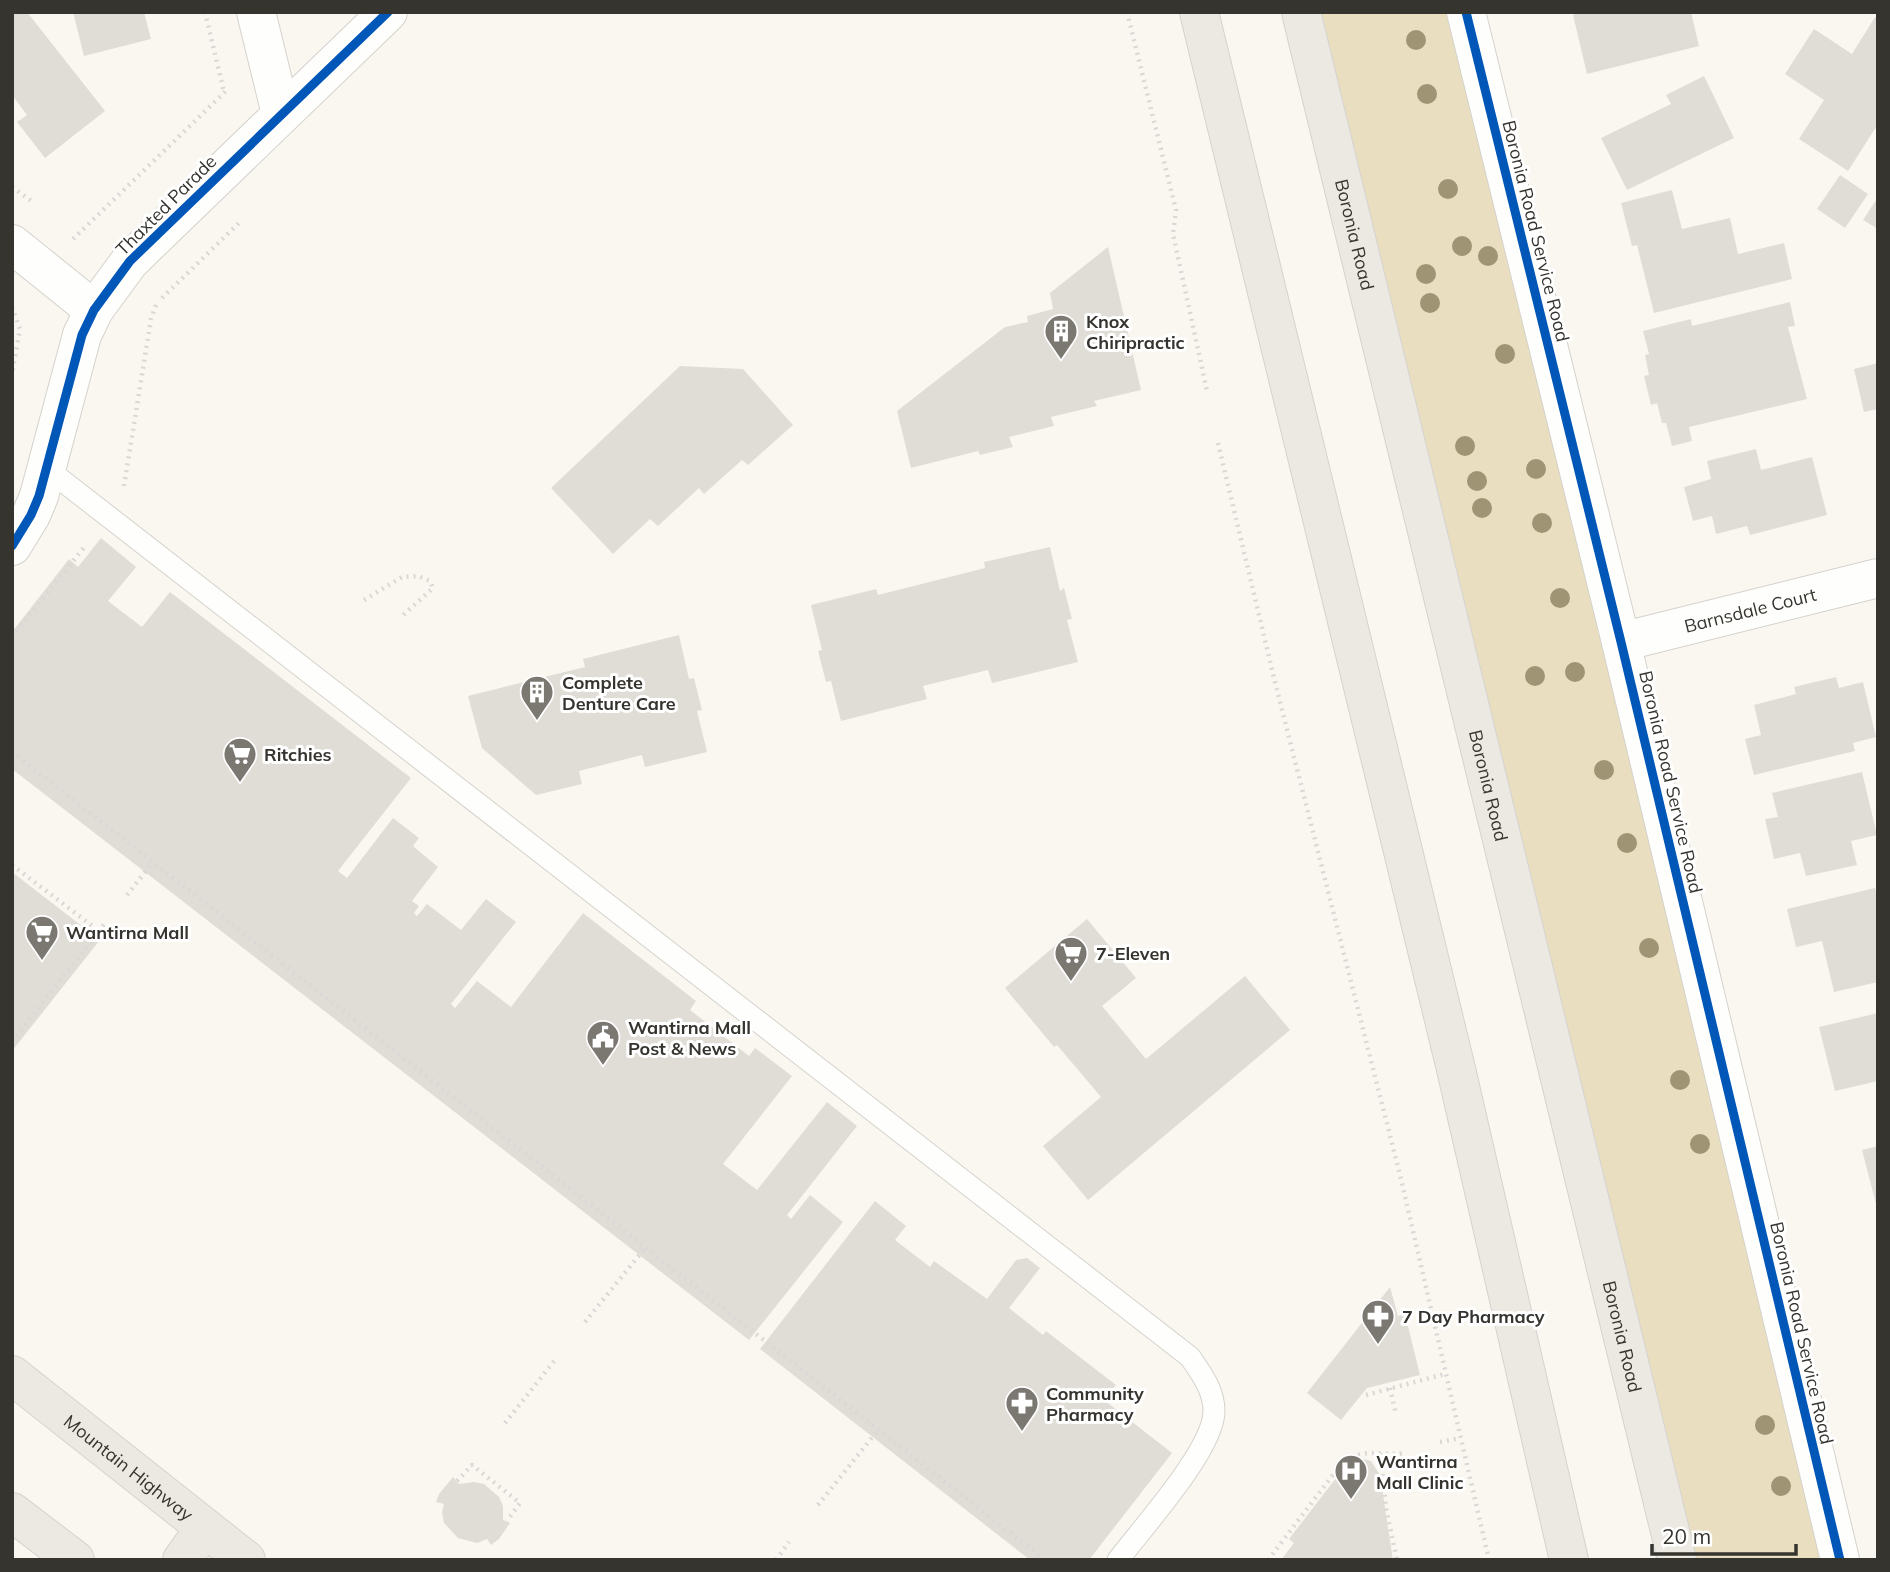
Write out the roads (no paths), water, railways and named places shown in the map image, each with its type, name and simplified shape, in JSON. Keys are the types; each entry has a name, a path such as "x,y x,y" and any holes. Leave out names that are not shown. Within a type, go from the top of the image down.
{"main road":[{"path":"1199,12 1456,1069 1569,1560"},
{"name":"Boronia Road","path":"1301,12 1677,1560"},
{"name":"Mountain Highway","path":"12,1376 246,1560"},
{"path":"12,1512 75,1560"},
{"path":"182,1560 205,1528"}],"street":[{"path":"256,12 281,114"},
{"name":"Thaxted Parade","path":"12,546 31,515 75,355 94,310 130,261 388,12"},
{"name":"Boronia Road Service Road","path":"1466,12 1621,642 1840,1560"},
{"path":"12,244 94,310"},
{"name":"Barnsdale Court","path":"1621,642 1878,578"}],"lane":[{"path":"46,468 1190,1357 1207,1381 1214,1410 1209,1434 1199,1455 1118,1560"}],"place":[{"name":"Knox Chiripractic","path":"1061,361"},
{"name":"Complete Denture Care","path":"537,722"},
{"name":"Ritchies","path":"240,784"},
{"name":"Wantirna Mall","path":"42,962"},
{"name":"7-Eleven","path":"1071,983"},
{"name":"Wantirna Mall Post & News","path":"603,1067"},
{"name":"7 Day Pharmacy","path":"1378,1346"},
{"name":"Community Pharmacy","path":"1022,1433"},
{"name":"Wantirna Mall Clinic","path":"1351,1501"}]}
